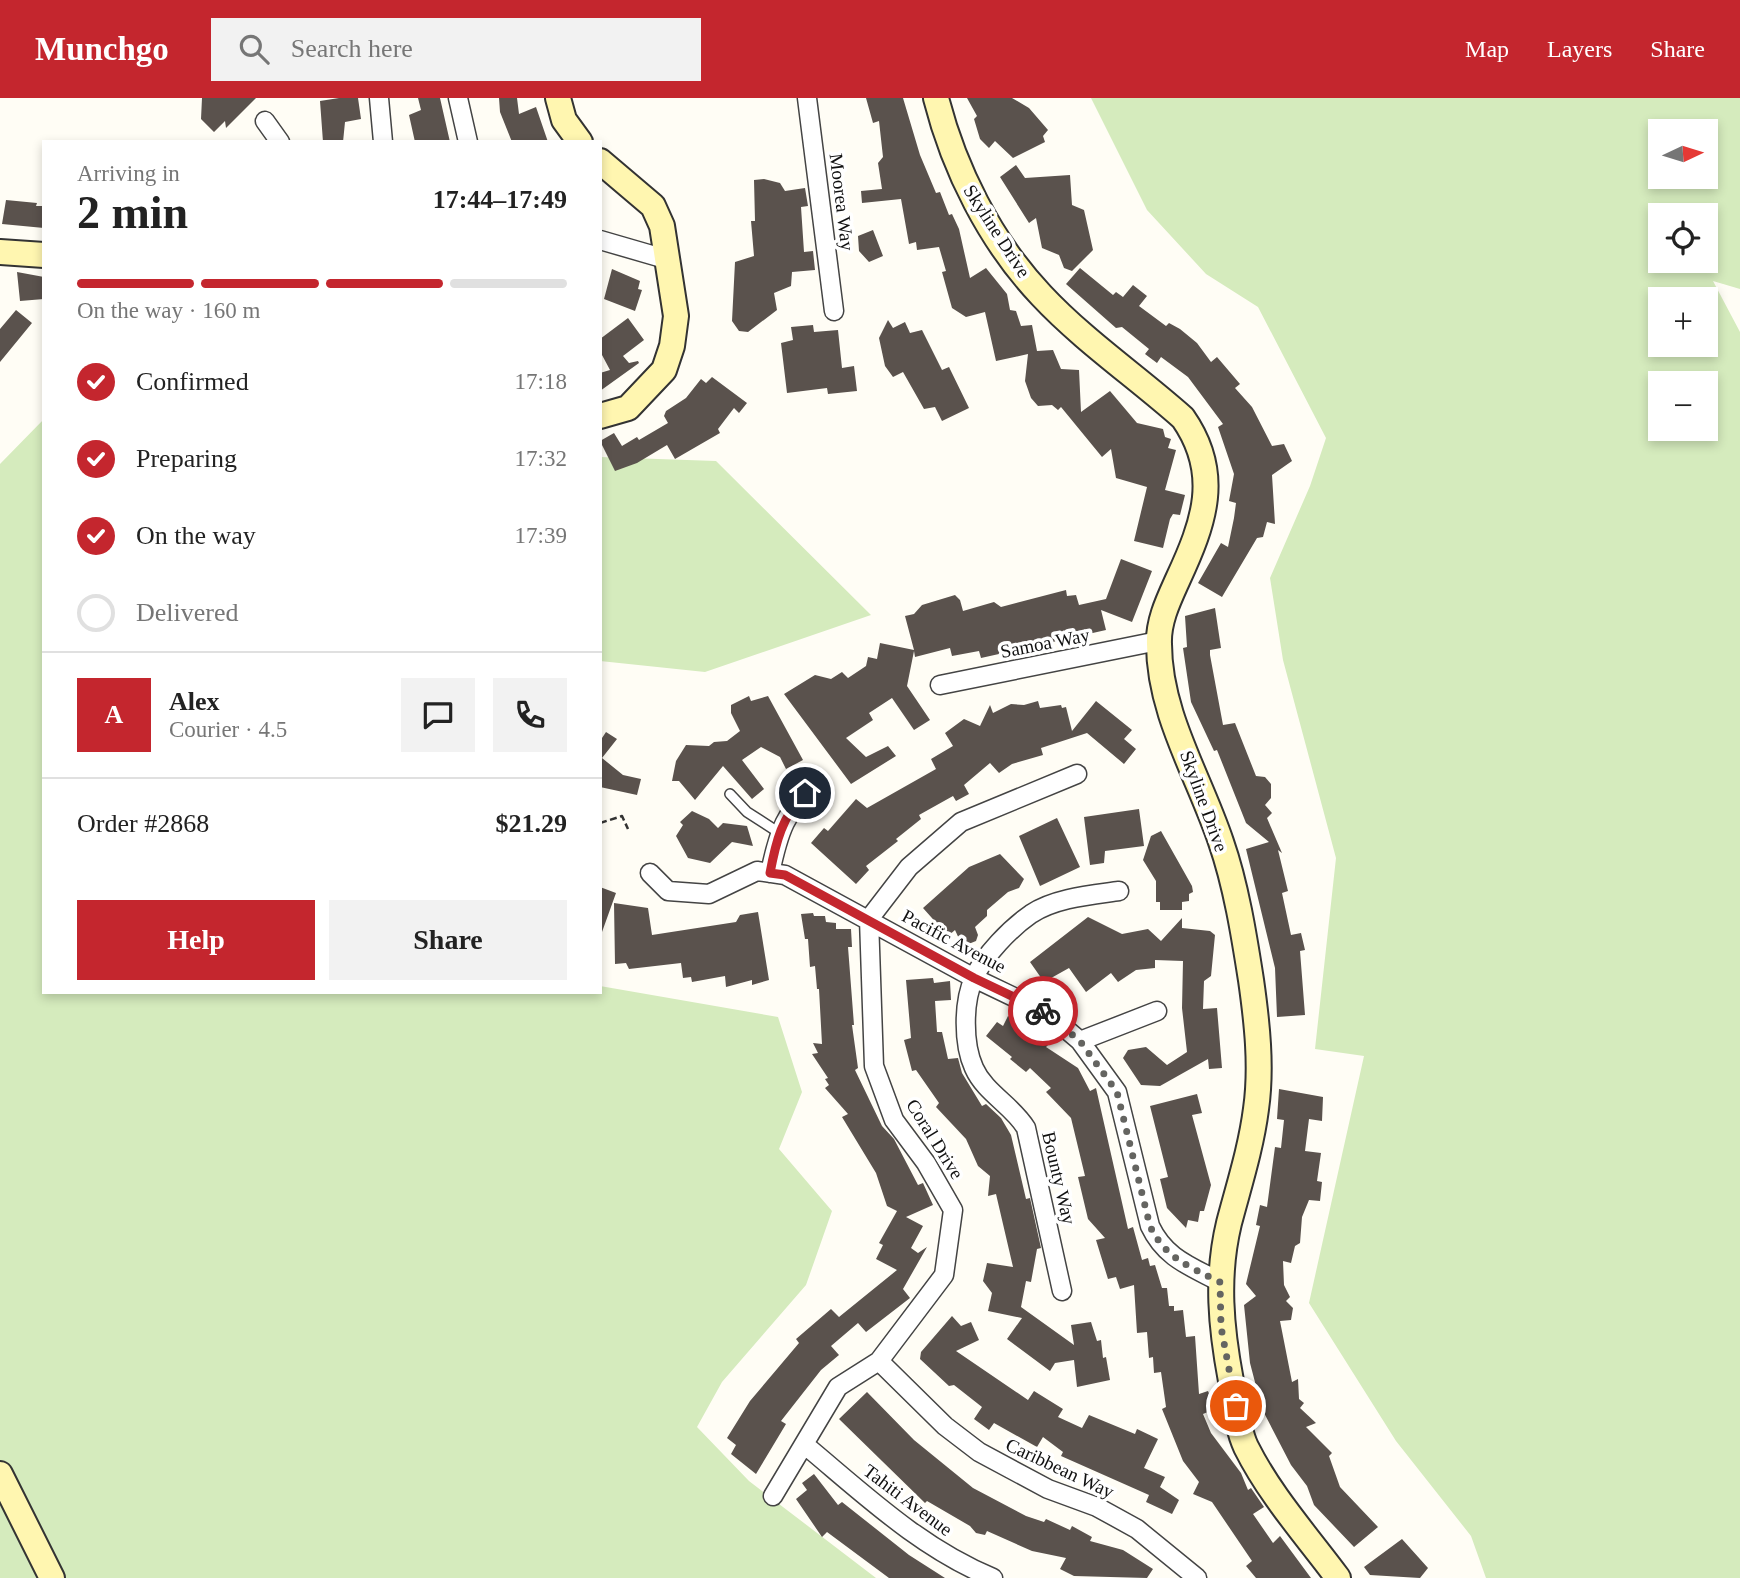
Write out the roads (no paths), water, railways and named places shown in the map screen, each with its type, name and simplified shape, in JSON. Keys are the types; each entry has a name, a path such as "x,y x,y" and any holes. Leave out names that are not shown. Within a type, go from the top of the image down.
{"street":[{"path":"379,98 383,140"},
{"path":"458,98 468,140"},
{"path":"558,98 564,120 579,140"},
{"name":"Moorea Way","path":"807,98 834,311"},
{"name":"Skyline Drive","path":"936,98 961,175 1013,262 1070,323 1183,418 1197,437 1208,488 1197,539 1166,605 1158,641 1164,701 1222,845 1251,979 1259,1073 1256,1110 1229,1224 1220,1282 1221,1327 1244,1444 1271,1493 1338,1578"},
{"path":"265,121 279,140"},
{"path":"602,163 653,206 662,226 676,316 672,346 664,370 628,408 602,415"},
{"path":"602,241 669,260"},
{"path":"0,252 42,255"},
{"name":"Samoa Way","path":"940,685 1158,641"},
{"path":"869,919 909,867 961,822 1077,774"},
{"path":"650,873 668,891 709,894 757,871 770,873 778,832 794,805 816,782"},
{"name":"Pacific Avenue","path":"770,873 785,875 974,978 1047,1013 1080,1041 1117,1092 1150,1226 1158,1243 1172,1258 1220,1282"},
{"name":"Bounty Way","path":"1062,1291 1026,1128 1015,1111 992,1093 973,1067 966,1016 974,978 999,944 1032,913 1079,897 1119,891"},
{"name":"Coral Drive","path":"773,1496 838,1387 879,1361 944,1275 953,1210 926,1163 894,1120 874,1066 869,919"},
{"path":"1080,1041 1157,1011"},
{"name":"Caribbean Way","path":"879,1361 945,1426 979,1452 1048,1489 1097,1507 1137,1529 1197,1578"},
{"name":"Tahiti Avenue","path":"805,1445 900,1525 939,1552 993,1578"},
{"path":"0,1474 52,1578"}],"lane":[{"path":"730,794 747,812 778,832"}]}
